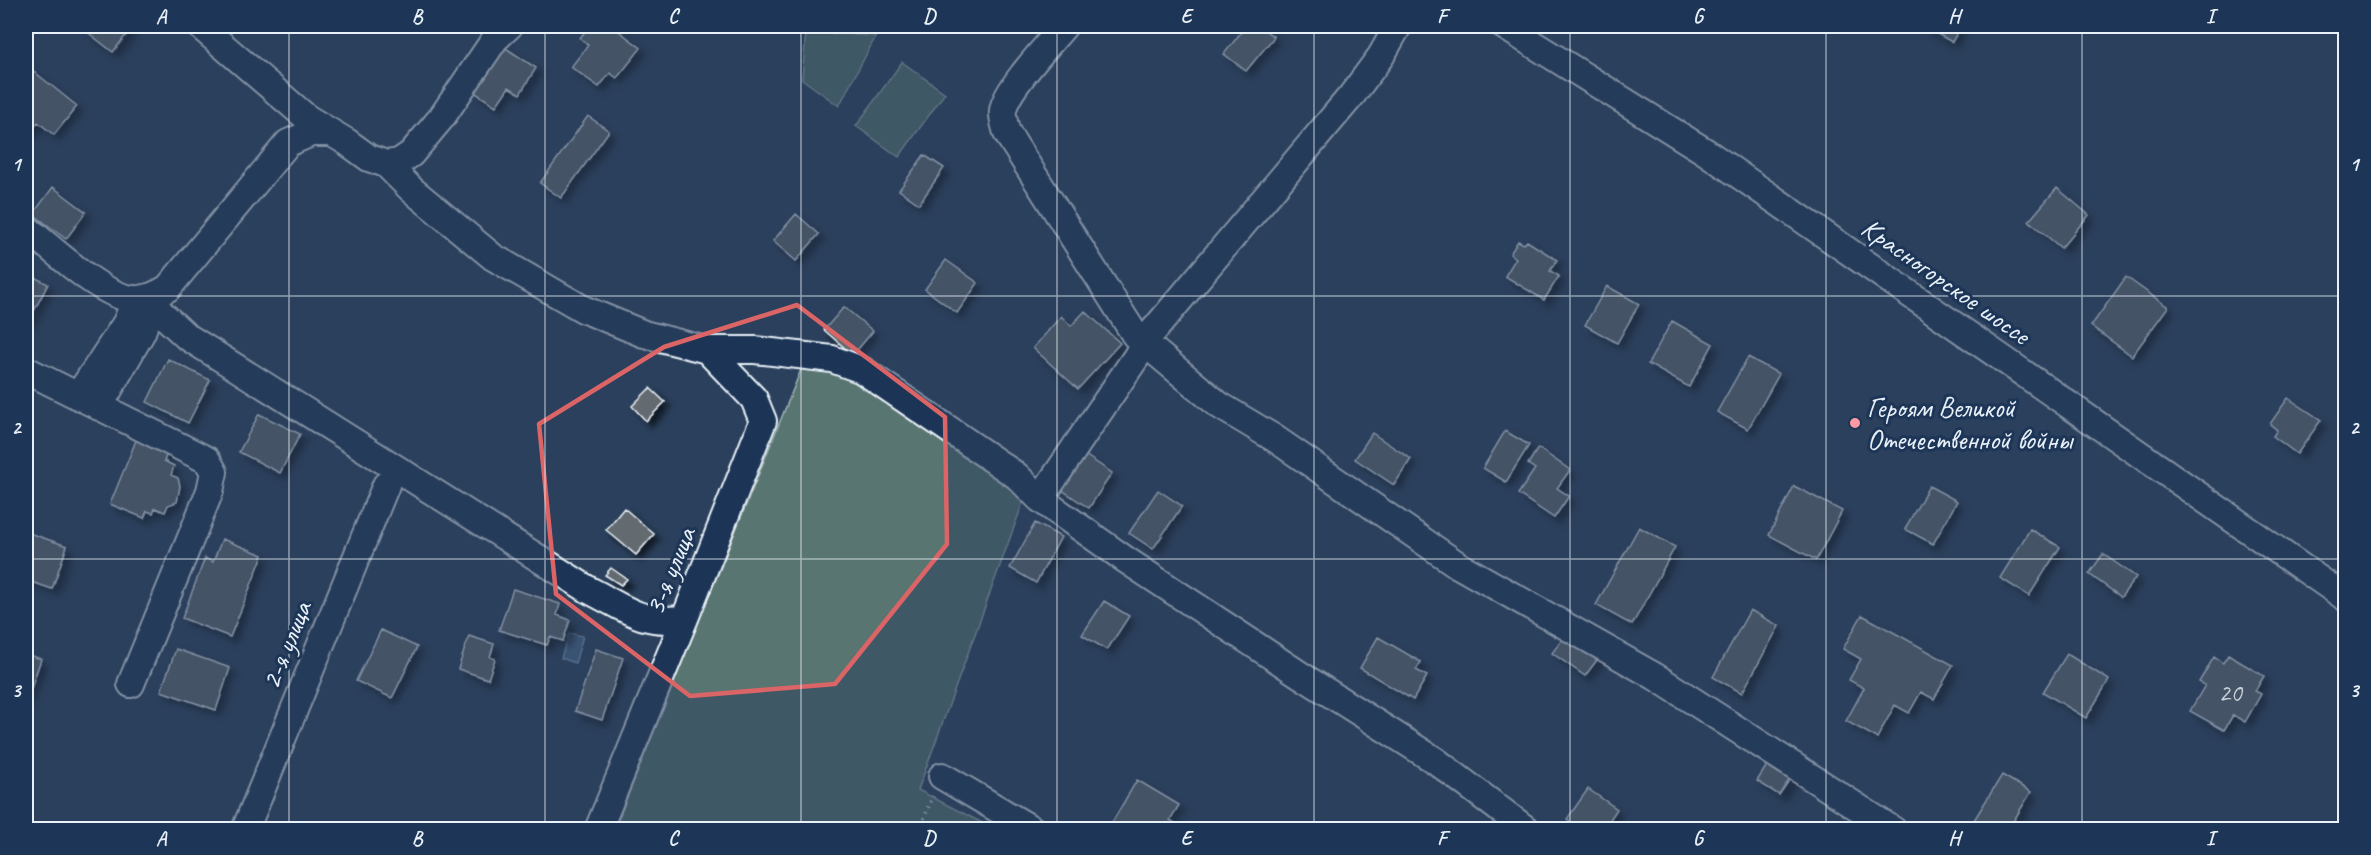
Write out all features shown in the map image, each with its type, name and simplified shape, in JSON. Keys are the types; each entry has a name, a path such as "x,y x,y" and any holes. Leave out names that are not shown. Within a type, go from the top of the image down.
{"street":[{"path":"200,26 307,117 369,158 386,164 411,189 493,257 573,303 644,334 707,350 755,350 822,358 862,370 1017,476 1040,499 1126,560 1289,668 1436,761 1527,830"},
{"path":"386,164 399,162 411,154 442,117 495,39 509,26"},
{"path":"1064,26 1009,93 1003,108 1003,120 1013,143 1135,335 1220,405 1274,438 1458,565 1656,677 1893,830"},
{"path":"1040,499 1137,356 1144,342 1352,95 1381,56 1398,26"},
{"name":"Красногорское шоссе","path":"1503,26 1706,152 2346,598"},
{"path":"88,401 131,311 143,298 168,288 288,143 311,133 331,133"},
{"path":"26,228 105,290 143,298 186,336 589,590 647,619 666,622 685,618"},
{"name":"3-я улица","path":"598,830 764,421 754,399 707,350"},
{"path":"26,370 207,460 214,472 210,491 131,684"},
{"name":"2-я улица","path":"245,830 386,485"},
{"path":"942,776 1033,830"}],"path":[{"path":"919,830 942,776"}],"highlighted area":[{"path":"797,305 945,417 947,544 835,684 690,696 556,594 539,424 664,347"}],"green space":[{"path":"806,32 876,36 839,106 802,79"},
{"path":"902,62 945,93 899,157 856,126"},
{"path":"805,360 875,390 1025,497 918,790 994,829 614,830"}],"water":[{"path":"569,633 583,636 575,663 561,658"}],"building":[{"path":"91,26 133,26 113,52 86,31"},
{"path":"589,26 612,26 641,48 617,78 610,73 599,87 571,67 588,45 580,38"},
{"path":"1246,26 1259,26 1274,37 1246,71 1224,54"},
{"path":"1923,26 1961,26 1952,42"},
{"path":"498,43 536,68 520,94 509,87 496,106 474,92"},
{"path":"27,66 77,106 54,135 38,122 28,134 26,132"},
{"path":"588,116 609,131 561,198 540,183"},
{"path":"924,155 944,168 919,204 899,190"},
{"path":"53,187 86,212 66,239 33,214"},
{"path":"2057,188 2089,215 2061,248 2029,221"},
{"path":"796,214 819,234 796,261 773,241"},
{"path":"1518,241 1524,244 1527,241 1557,260 1550,271 1559,276 1544,300 1505,276 1516,258 1510,254"},
{"path":"946,260 978,283 957,313 925,289"},
{"path":"26,273 48,284 28,322 26,320"},
{"path":"2126,277 2168,307 2132,356 2091,326"},
{"path":"1607,286 1639,304 1617,343 1585,325"},
{"path":"844,307 873,331 853,355 824,330"},
{"path":"1085,311 1120,343 1078,389 1033,348 1061,316 1071,326"},
{"path":"1672,321 1713,344 1689,387 1648,364"},
{"path":"1748,357 1779,374 1748,429 1717,412"},
{"path":"168,359 210,380 188,423 147,402"},
{"path":"650,388 665,402 646,421 632,406"},
{"path":"2288,398 2321,420 2297,454 2273,436 2277,430 2270,424"},
{"path":"259,414 300,434 280,473 239,452"},
{"path":"1505,431 1529,445 1506,482 1483,468"},
{"path":"1372,433 1411,459 1394,485 1355,459"},
{"path":"137,438 168,451 164,461 174,466 171,475 178,478 180,486 177,502 168,505 165,512 155,508 153,513 147,511 144,518 110,504"},
{"path":"1538,448 1570,470 1557,488 1569,496 1554,518 1518,494 1535,469 1528,464"},
{"path":"1085,455 1112,473 1089,508 1062,490"},
{"path":"1794,486 1842,511 1816,560 1769,535"},
{"path":"1929,486 1957,501 1933,544 1905,529"},
{"path":"1158,490 1182,506 1153,549 1129,533"},
{"path":"624,508 654,534 636,555 606,530"},
{"path":"1035,523 1061,537 1036,583 1010,568"},
{"path":"1639,527 1675,547 1632,625 1596,605"},
{"path":"2030,529 2060,547 2029,596 2000,578"},
{"path":"26,532 67,546 52,589 26,580"},
{"path":"222,539 263,555 230,637 182,618 205,558 213,562"},
{"path":"2103,554 2136,577 2121,597 2089,574"},
{"path":"611,568 627,579 621,585 605,575"},
{"path":"513,589 560,604 557,615 570,620 563,641 550,637 547,645 499,630"},
{"path":"1104,601 1129,616 1107,650 1082,635"},
{"path":"1750,610 1779,626 1742,693 1713,677"},
{"path":"1862,615 1953,665 1934,699 1921,692 1909,713 1895,705 1877,738 1846,721 1864,688 1849,680 1861,659 1843,649"},
{"path":"381,630 417,647 392,698 356,681"},
{"path":"1567,633 1600,656 1585,676 1552,653"},
{"path":"469,636 494,644 490,657 495,659 488,679 458,669"},
{"path":"1378,637 1421,662 1416,670 1427,676 1413,700 1360,668"},
{"path":"176,649 230,668 216,710 161,691"},
{"path":"596,649 623,658 602,720 575,711"},
{"path":"26,654 41,659 26,703"},
{"path":"2067,654 2109,680 2086,718 2043,692"},
{"path":"2228,655 2264,676 2255,691 2261,694 2245,722 2233,715 2224,730 2190,711 2205,685 2199,682 2214,657 2223,663"},
{"path":"1769,762 1792,776 1779,795 1757,781"},
{"path":"2002,775 2031,792 2008,830 1989,830 1974,820"},
{"path":"1137,780 1179,805 1170,820 1183,828 1182,830 1121,830 1111,824"},
{"path":"1588,789 1617,809 1603,830 1582,830 1567,819"}],"place":[{"name":"Героям Великой Отечественной войны","path":"1855,423"}]}
